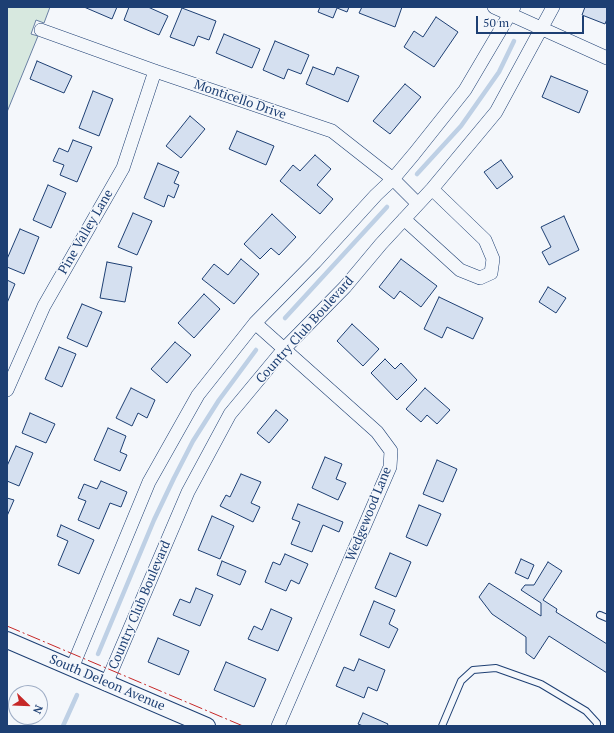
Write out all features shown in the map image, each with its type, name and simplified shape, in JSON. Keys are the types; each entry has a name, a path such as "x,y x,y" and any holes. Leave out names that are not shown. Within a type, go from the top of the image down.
{"street":[{"path":"494,7 512,11 542,29 607,58"},
{"name":"Country Club Boulevard","path":"106,684 188,492 230,414 284,349 344,287 432,189 496,112 553,7"},
{"path":"72,668 149,482 198,395 255,323 315,262 376,195 393,179 465,90 512,11"},
{"name":"Monticello Drive","path":"41,30 154,71 332,131 393,179 418,204"},
{"name":"Pine Valley Lane","path":"7,390 44,306 123,168 154,71"},
{"path":"404,219 460,270 480,278 491,273 493,259 485,240 432,189"},
{"name":"Wedgewood Lane","path":"255,323 377,432 391,450 390,467 278,726"},
{"name":"South Deleon Avenue","path":"7,640 106,684 207,726"}],"lane":[{"path":"600,616 607,618"},
{"path":"442,726 461,681 473,670 496,668 541,684 586,711 597,723 597,726"}],"shaded area":[{"path":"7,7 50,7 44,23 36,20 31,34 38,36 7,112"}],"building":[{"path":"84,7 117,7 112,19"},
{"path":"129,7 148,7 168,16 159,35 124,20"},
{"path":"320,7 349,7 347,12 337,8 333,18 318,12"},
{"path":"362,7 402,7 395,27 359,13"},
{"path":"585,7 607,7 607,19 605,24 582,15"},
{"path":"182,8 216,21 209,40 198,36 194,46 170,37"},
{"path":"436,17 458,32 434,67 404,47 414,31 423,37"},
{"path":"224,34 260,49 252,68 216,53"},
{"path":"275,41 309,55 301,74 288,69 284,79 263,70"},
{"path":"37,61 72,76 64,93 30,79"},
{"path":"313,67 334,75 337,67 359,76 348,102 306,84"},
{"path":"551,76 588,91 579,113 542,97"},
{"path":"405,84 421,97 390,134 373,121"},
{"path":"93,91 113,99 99,136 79,128"},
{"path":"190,116 205,129 181,158 166,146"},
{"path":"237,131 274,146 266,165 229,149"},
{"path":"73,140 92,147 77,182 60,175 64,165 53,161 59,148 68,152"},
{"path":"315,155 331,169 317,185 333,199 320,214 280,181 293,165 300,171"},
{"path":"501,160 513,177 497,189 484,172"},
{"path":"158,163 179,172 174,183 179,185 174,198 168,195 164,207 144,198"},
{"path":"48,185 66,193 51,228 33,220"},
{"path":"133,213 152,221 137,255 118,247"},
{"path":"272,214 296,237 279,255 271,248 260,259 244,244"},
{"path":"564,216 579,250 549,265 542,252 551,247 541,227"},
{"path":"20,229 39,237 24,274 7,267 7,259"},
{"path":"241,259 259,274 234,304 202,279 214,264 228,275"},
{"path":"401,259 437,286 421,307 400,291 394,299 379,287"},
{"path":"107,262 132,267 125,302 100,298"},
{"path":"7,280 15,284 7,303"},
{"path":"548,287 566,298 556,313 539,302"},
{"path":"204,294 220,309 194,338 178,323"},
{"path":"439,297 483,318 473,339 447,327 442,338 424,329"},
{"path":"82,304 102,312 87,347 67,338"},
{"path":"352,324 379,349 363,366 337,341"},
{"path":"175,342 191,355 167,383 151,369"},
{"path":"59,347 76,354 62,387 45,379"},
{"path":"385,359 395,369 401,363 417,380 397,400 371,373"},
{"path":"131,388 155,400 147,418 138,413 132,426 116,418"},
{"path":"425,388 450,410 437,424 427,415 421,422 406,409"},
{"path":"276,410 288,420 269,443 257,433"},
{"path":"30,413 55,424 46,443 22,433"},
{"path":"108,428 126,436 120,452 127,455 120,471 94,460"},
{"path":"16,446 33,453 19,486 7,481 7,466"},
{"path":"325,457 342,464 336,479 346,483 338,500 312,488"},
{"path":"437,460 457,469 443,502 423,494"},
{"path":"241,474 261,482 251,503 260,507 253,522 220,506 226,495 230,497"},
{"path":"101,481 127,492 121,507 110,503 99,529 78,520 86,501 78,498 84,484 97,489"},
{"path":"7,498 14,500 7,516"},
{"path":"298,504 343,522 339,532 323,525 312,552 291,544 300,522 292,519"},
{"path":"419,505 441,514 427,546 406,537"},
{"path":"212,516 234,526 220,559 198,550"},
{"path":"61,525 94,540 79,574 58,565 68,541 57,536"},
{"path":"390,553 411,562 396,597 375,588"},
{"path":"285,554 308,564 299,584 291,580 286,591 265,582 273,562 280,565"},
{"path":"521,559 534,565 528,579 515,573"},
{"path":"222,561 246,571 240,585 217,575"},
{"path":"548,562 562,571 543,600 557,609 556,612 607,644 607,673 549,636 534,659 526,653 526,637 492,614 479,597 489,583 541,616 541,603 521,590 525,585 534,585"},
{"path":"196,588 213,595 200,626 173,615 180,599 190,603"},
{"path":"374,601 395,610 389,624 398,629 389,648 360,635"},
{"path":"271,609 292,618 278,651 248,639 254,626 262,630"},
{"path":"158,638 189,651 179,675 148,662"},
{"path":"359,659 385,670 377,691 368,687 364,698 336,686 344,667 354,671"},
{"path":"226,662 266,679 254,707 214,690"},
{"path":"363,713 388,724 387,726 363,726 358,724"}],"waterway":[{"path":"417,174 461,126 499,72 514,41"},
{"path":"285,318 387,207"},
{"path":"98,654 154,520 193,441 219,400 256,350"},
{"path":"63,726 77,695"}],"power":[{"path":"7,626 243,726"}]}
